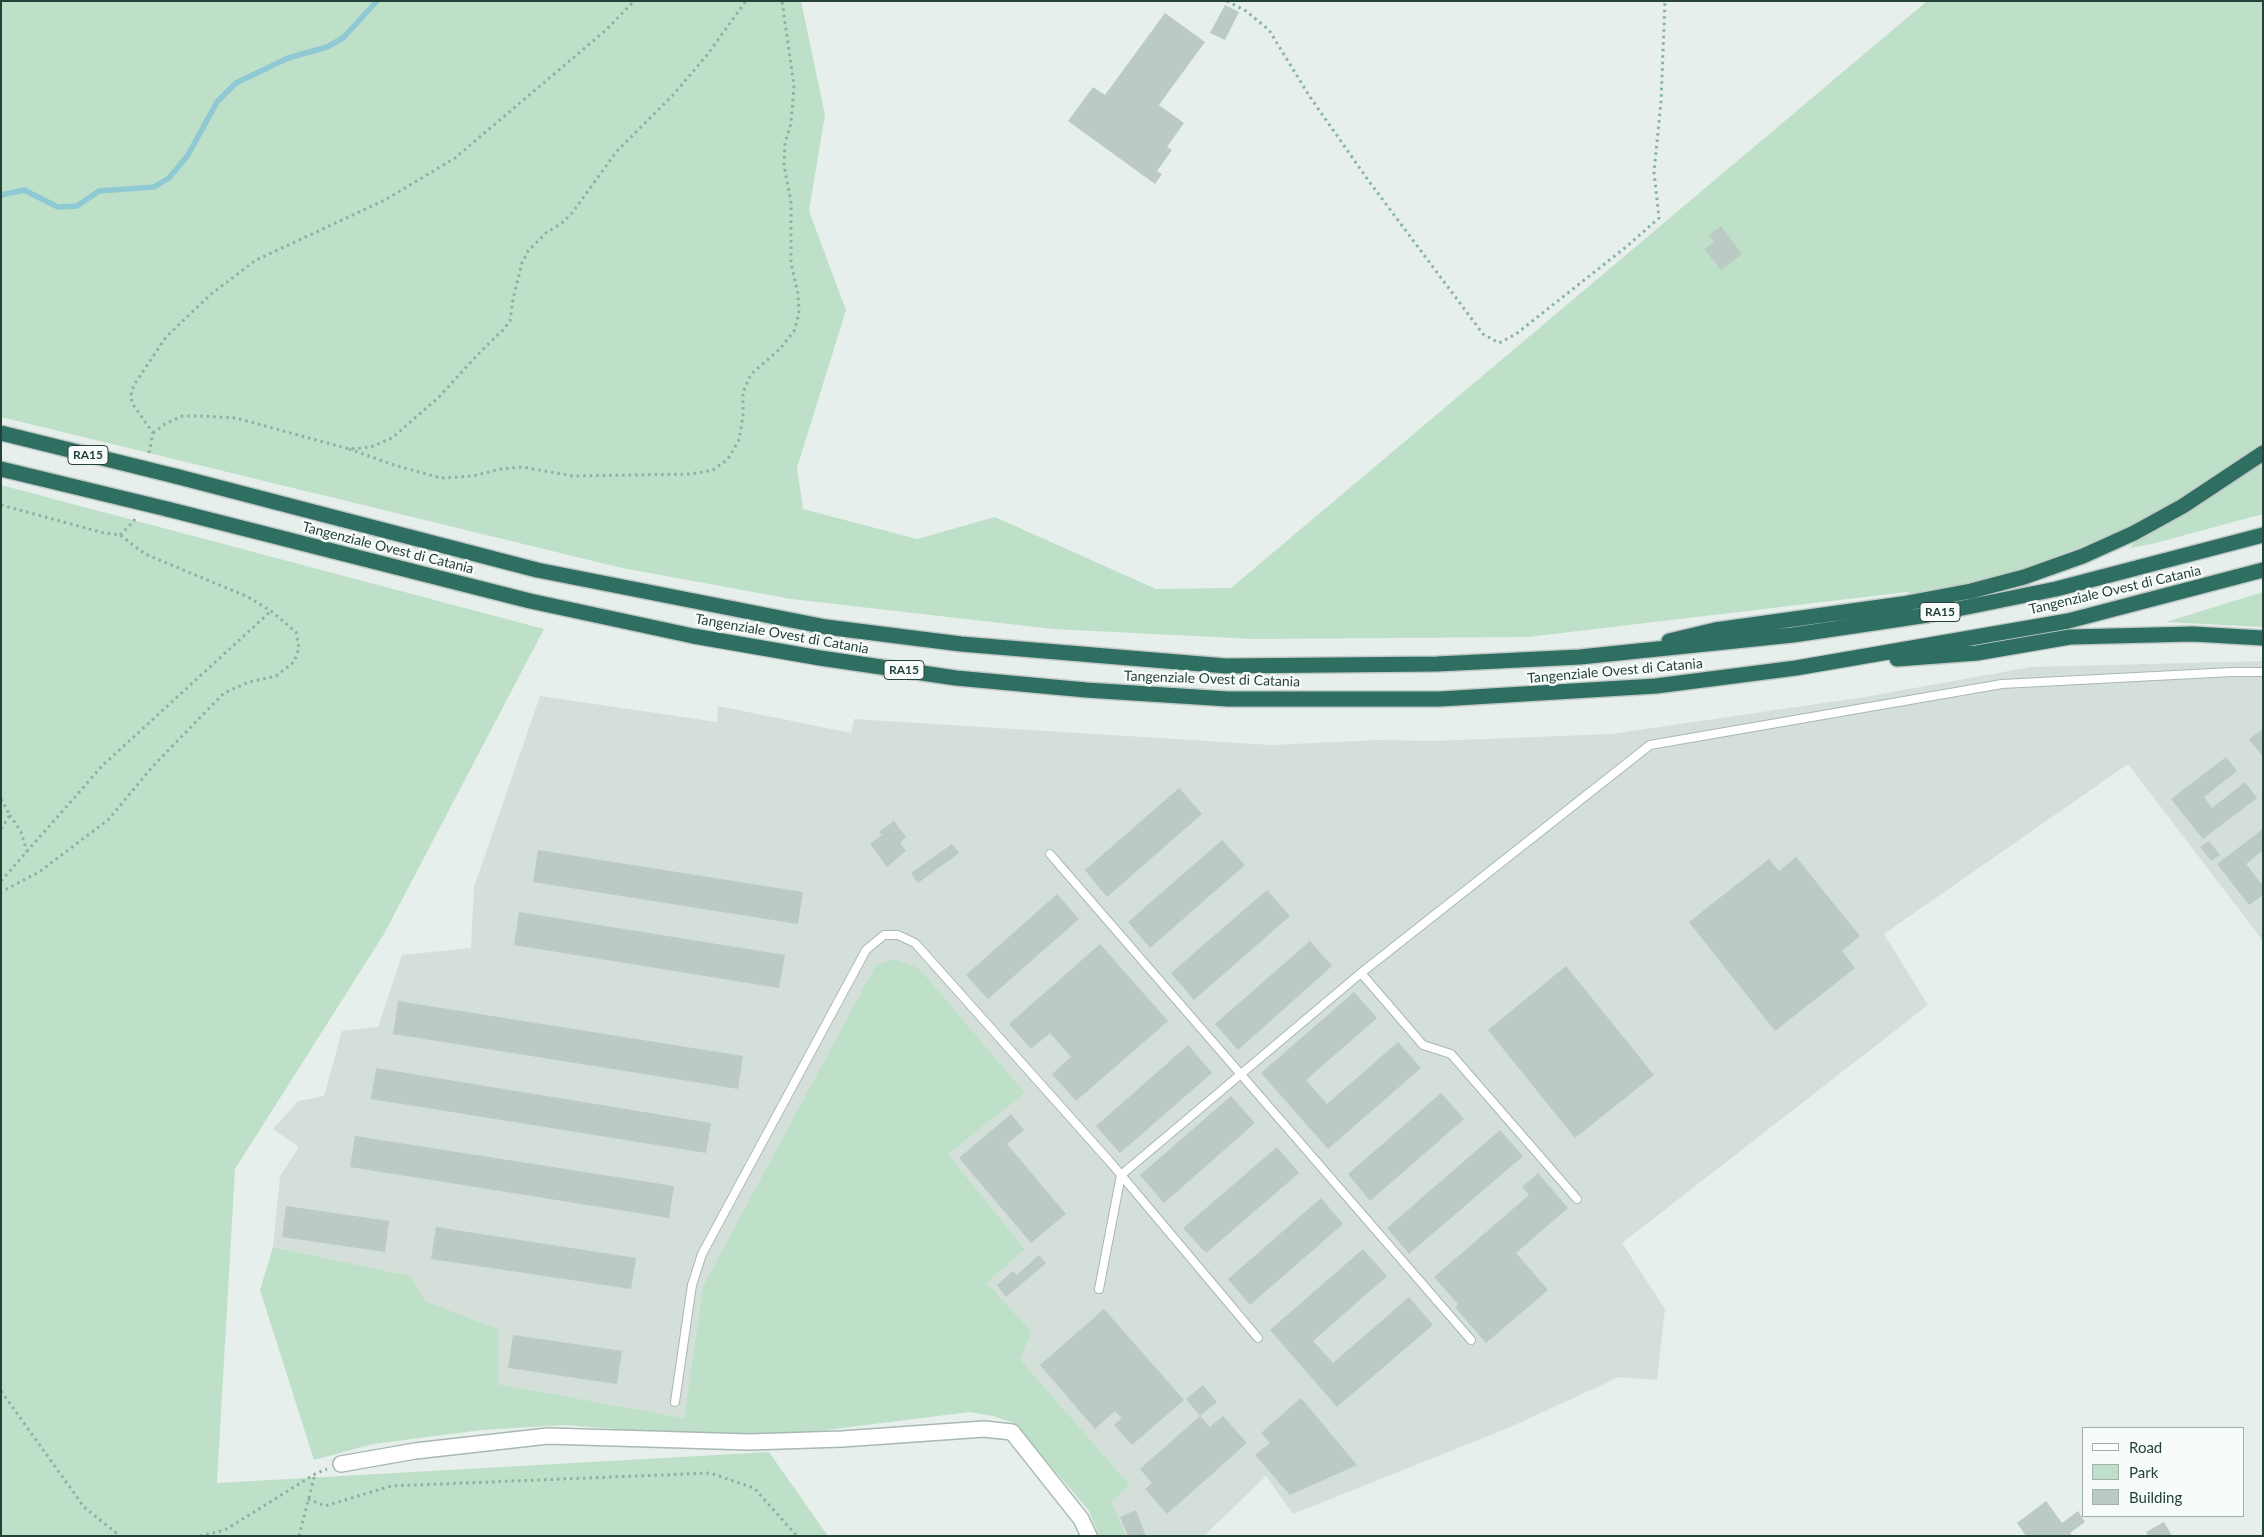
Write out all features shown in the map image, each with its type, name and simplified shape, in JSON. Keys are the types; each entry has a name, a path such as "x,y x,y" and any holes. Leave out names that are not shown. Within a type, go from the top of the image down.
{"highway":[{"name":"Tangenziale Ovest di Catania","path":"1,433 537,570 826,627 961,644 1226,666 1437,664 1612,654 1793,635 1928,615 2056,589 2263,536"},
{"path":"1612,654 1715,630 1902,604 1971,591 2024,577 2083,556 2134,533 2183,506 2263,453"},
{"name":"Tangenziale Ovest di Catania","path":"1,469 559,607 722,641 956,678 1086,690 1228,699 1440,698 1656,686 1796,668 2068,621 2263,570"},
{"path":"1796,668 1977,653 2070,637 2193,634 2263,638"}],"street":[{"path":"341,1464 415,1451 548,1436 750,1442 842,1439 984,1429 1012,1432 1081,1519 1089,1536"}],"lane":[{"path":"1099,1289 1121,1175 1361,973 1650,745 2002,684 2263,672"},
{"path":"1050,854 1471,1340"},
{"path":"675,1402 692,1285 702,1254 866,950 884,935 898,935 915,943 1121,1175 1258,1338"},
{"path":"1361,973 1423,1045 1451,1054 1577,1199"}],"path":[{"path":"154,434 138,415 132,403 131,395 134,385 166,337 210,295 256,260 385,200 455,158 606,30 634,1"},
{"path":"350,449 371,447 392,438 438,398 503,330 510,321 520,272 528,251 546,233 562,223 572,213 618,151 673,95 707,55 746,1"},
{"path":"148,460 154,434 165,424 182,416 236,418 350,449 394,465 441,478 473,476 500,468 522,467 573,476 690,474 713,470 728,459 739,440 743,416 743,392 751,374 780,349 794,331 799,314 798,294 791,264 791,202 784,164 785,143 791,123 794,86 782,1"},
{"path":"1227,1 1246,10 1269,30 1310,97 1368,180 1483,334 1499,343 1516,334 1626,247 1659,218 1654,172 1661,102 1664,1"},
{"path":"1,505 104,533 120,535 145,554 248,597 271,611 296,632 299,648 294,662 276,676 249,682 224,694 153,766 108,820 39,872 1,892"},
{"path":"120,535 134,521 136,513"},
{"path":"1,881 103,765 271,611"},
{"path":"1,799 21,832 27,853"},
{"path":"1,830 10,815"},
{"path":"2,1393 84,1507 120,1536"},
{"path":"200,1536 225,1530 314,1474 341,1464"},
{"path":"308,1499 325,1506 391,1486 710,1473 754,1488 797,1536"},
{"path":"299,1536 314,1474"}],"shaded area":[{"path":"2263,661 2263,941 2128,764 1884,934 1928,1005 1622,1243 1665,1309 1657,1380 1619,1377 1508,1428 1293,1514 1266,1476 1204,1536 1126,1536 1112,1501 1130,1485 1020,1359 1032,1332 987,1283 1025,1249 948,1154 1024,1093 919,968 894,959 703,1286 684,1418 497,1384 498,1329 424,1301 411,1276 273,1247 280,1176 299,1147 273,1129 298,1101 324,1096 342,1031 378,1027 402,955 471,948 474,887 540,696 717,722 718,706 851,733 854,719 1271,745 1379,740 1434,741 1611,734 1865,697 2031,667"}],"green space":[{"path":"1,1 801,1 825,115 809,211 846,310 797,468 803,509 917,539 995,517 1156,589 1231,588 1927,1 2263,1 2263,445 2209,482 2130,526 2025,570 1917,597 1907,592 1528,637 1255,639 1053,629 791,599 622,568 1,417"},
{"path":"2263,461 2263,514 2152,544 2130,548 2135,541 2245,475"},
{"path":"1,485 544,629 384,934 235,1169 217,1483 769,1452 828,1536 1,1536"},
{"path":"2263,592 2263,627 2166,622"},
{"path":"894,959 919,968 1025,1093 948,1154 1025,1249 987,1283 1032,1332 1020,1359 1130,1485 1112,1502 1126,1536 1099,1536 1089,1511 1014,1423 993,1416 970,1412 802,1433 684,1434 564,1425 482,1430 373,1444 314,1460 260,1290 273,1247 411,1276 425,1301 498,1329 498,1384 684,1418 703,1286 876,965"}],"building":[{"path":"1225,5 1239,12 1225,40 1210,33"},
{"path":"1165,13 1205,42 1159,105 1184,123 1167,147 1172,150 1157,171 1162,174 1155,184 1068,121 1093,87 1105,95"},
{"path":"1721,226 1742,254 1721,270 1704,249 1714,242 1709,235"},
{"path":"2263,729 2263,757 2249,739"},
{"path":"2226,757 2237,771 2204,797 2212,808 2245,782 2257,798 2203,839 2171,799"},
{"path":"1179,788 1202,814 1107,897 1085,870"},
{"path":"894,821 906,837 900,843 906,851 887,867 870,844 882,835 879,832"},
{"path":"2263,829 2263,850 2246,864 2263,886 2263,895 2249,905 2217,864"},
{"path":"1222,840 1245,865 1150,948 1128,922"},
{"path":"2209,841 2220,855 2211,861 2200,847"},
{"path":"952,844 959,853 918,883 911,873"},
{"path":"538,850 803,892 798,924 533,882"},
{"path":"1796,857 1860,936 1842,951 1855,968 1775,1031 1689,922 1769,859 1779,871"},
{"path":"1267,890 1290,916 1194,1000 1171,973"},
{"path":"1057,894 1079,919 988,999 966,975"},
{"path":"519,912 785,955 779,988 514,945"},
{"path":"1310,941 1332,966 1238,1050 1215,1024"},
{"path":"1100,944 1168,1021 1076,1101 1052,1074 1071,1057 1050,1033 1031,1049 1009,1024"},
{"path":"1566,966 1654,1075 1575,1138 1488,1030"},
{"path":"1354,992 1377,1018 1306,1080 1327,1104 1398,1042 1421,1068 1328,1149 1261,1073"},
{"path":"398,1001 743,1056 738,1089 393,1034"},
{"path":"1188,1045 1212,1073 1120,1153 1096,1126"},
{"path":"376,1068 711,1123 706,1153 371,1099"},
{"path":"1441,1093 1464,1119 1370,1201 1348,1174"},
{"path":"1231,1096 1255,1123 1164,1203 1140,1175"},
{"path":"1011,1114 1024,1130 1007,1144 1066,1214 1031,1243 959,1158"},
{"path":"1500,1130 1523,1156 1409,1254 1387,1228"},
{"path":"355,1136 674,1186 669,1218 350,1167"},
{"path":"1277,1147 1299,1173 1206,1253 1183,1228"},
{"path":"1538,1173 1568,1208 1516,1253 1548,1290 1486,1343 1455,1307 1458,1304 1434,1277 1529,1195 1522,1187"},
{"path":"1321,1198 1343,1224 1250,1305 1228,1279"},
{"path":"286,1206 389,1221 385,1252 282,1237"},
{"path":"436,1227 636,1258 631,1289 431,1259"},
{"path":"1363,1249 1387,1276 1313,1341 1333,1363 1409,1297 1433,1325 1337,1407 1270,1330"},
{"path":"1039,1255 1046,1263 1006,1297 997,1285 1013,1271 1017,1275"},
{"path":"1104,1309 1184,1400 1132,1445 1114,1425 1122,1418 1115,1411 1095,1429 1040,1365"},
{"path":"513,1335 622,1351 617,1384 508,1368"},
{"path":"1203,1385 1217,1402 1200,1416 1186,1399"},
{"path":"1301,1398 1357,1465 1290,1495 1255,1455 1270,1443 1261,1433"},
{"path":"1200,1416 1210,1427 1223,1416 1247,1443 1167,1514 1145,1489 1152,1483 1140,1469"},
{"path":"2046,1501 2062,1523 2078,1511 2085,1522 2070,1533 2072,1536 2026,1536 2017,1523"},
{"path":"1136,1510 1146,1536 1128,1536 1120,1517"},
{"path":"2164,1522 2172,1536 2148,1536 2146,1532"}],"waterway":[{"path":"1,195 24,190 58,207 77,206 99,191 154,187 169,178 188,155 217,102 236,83 288,58 327,47 343,38 377,1"}]}
